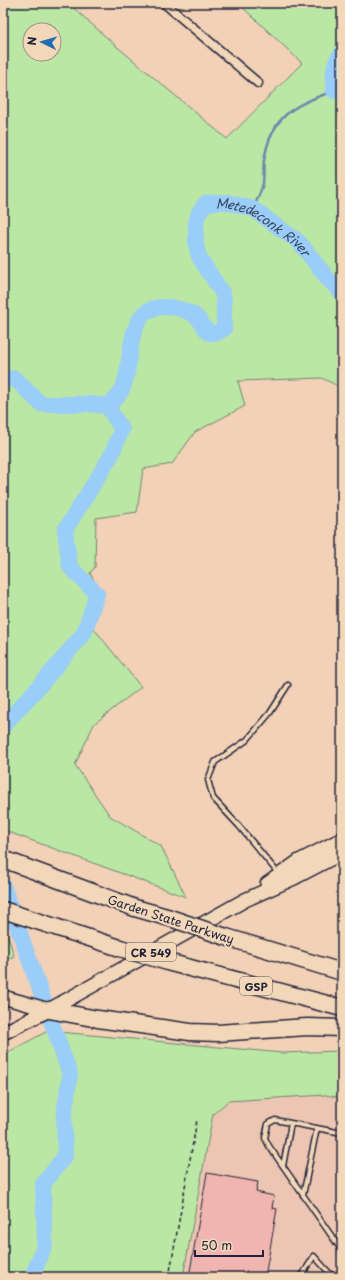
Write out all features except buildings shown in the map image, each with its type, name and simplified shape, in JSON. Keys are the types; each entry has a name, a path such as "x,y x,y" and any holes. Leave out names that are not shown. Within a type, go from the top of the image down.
{"highway":[{"name":"Garden State Parkway","path":"3,859 135,908 342,972"},
{"name":"GSP","path":"3,910 171,963 342,1008"},
{"path":"56,1009 154,1028 211,1033 307,1027 342,1028"}],"main road":[{"name":"CR 549","path":"3,1033 56,1009 245,900 299,861 342,839"},
{"name":"CR 549","path":"245,900 294,878 342,853"},
{"path":"3,997 56,1009"}],"street":[{"path":"164,3 258,83"}],"lane":[{"path":"280,875 240,826 213,798 208,780 215,762 247,740 270,713 288,685"},
{"path":"342,1133 275,1120 268,1124 265,1138 342,1251"},
{"path":"283,1166 291,1123"},
{"path":"303,1195 317,1128"},
{"path":"299,1277 314,1256 333,1277"}],"path":[{"path":"168,1277 197,1120"}],"shaded area":[{"path":"326,1095 342,1098 342,1277 183,1277 213,1114 228,1101"}],"green space":[{"path":"3,3 68,3 115,45 227,139 302,63 238,3 342,3 342,388 322,378 238,381 245,406 195,432 172,464 143,469 137,512 96,518 95,567 90,573 94,580 91,625 141,687 94,724 75,765 110,816 161,846 186,897 3,830"},
{"path":"3,931 7,932 14,956 3,961"},
{"path":"57,1026 59,1032 282,1053 342,1051 342,1098 326,1095 228,1101 213,1114 183,1277 3,1277 3,1055"}],"waterway":[{"name":"Metedeconk River","path":"342,53 336,61 333,80 334,91 342,91"},
{"path":"253,209 263,183 264,161 267,145 279,122 296,107 307,101 334,91"},
{"name":"Metedeconk River","path":"107,406 113,402 121,392 124,385 127,375 130,349 137,324 143,315 152,309 165,307 180,309 194,315 209,333 217,333 224,329 223,294 199,257 196,244 196,223 199,212 206,203 227,202 253,209 299,242 328,279 342,293"},
{"path":"3,380 14,378 41,404 89,404 107,406"},
{"path":"3,726 44,681 84,633 97,594 70,567 65,530 111,456 122,429 107,406"},
{"path":"3,886 70,1074 64,1116 65,1156 43,1184 45,1244 32,1277"}]}
